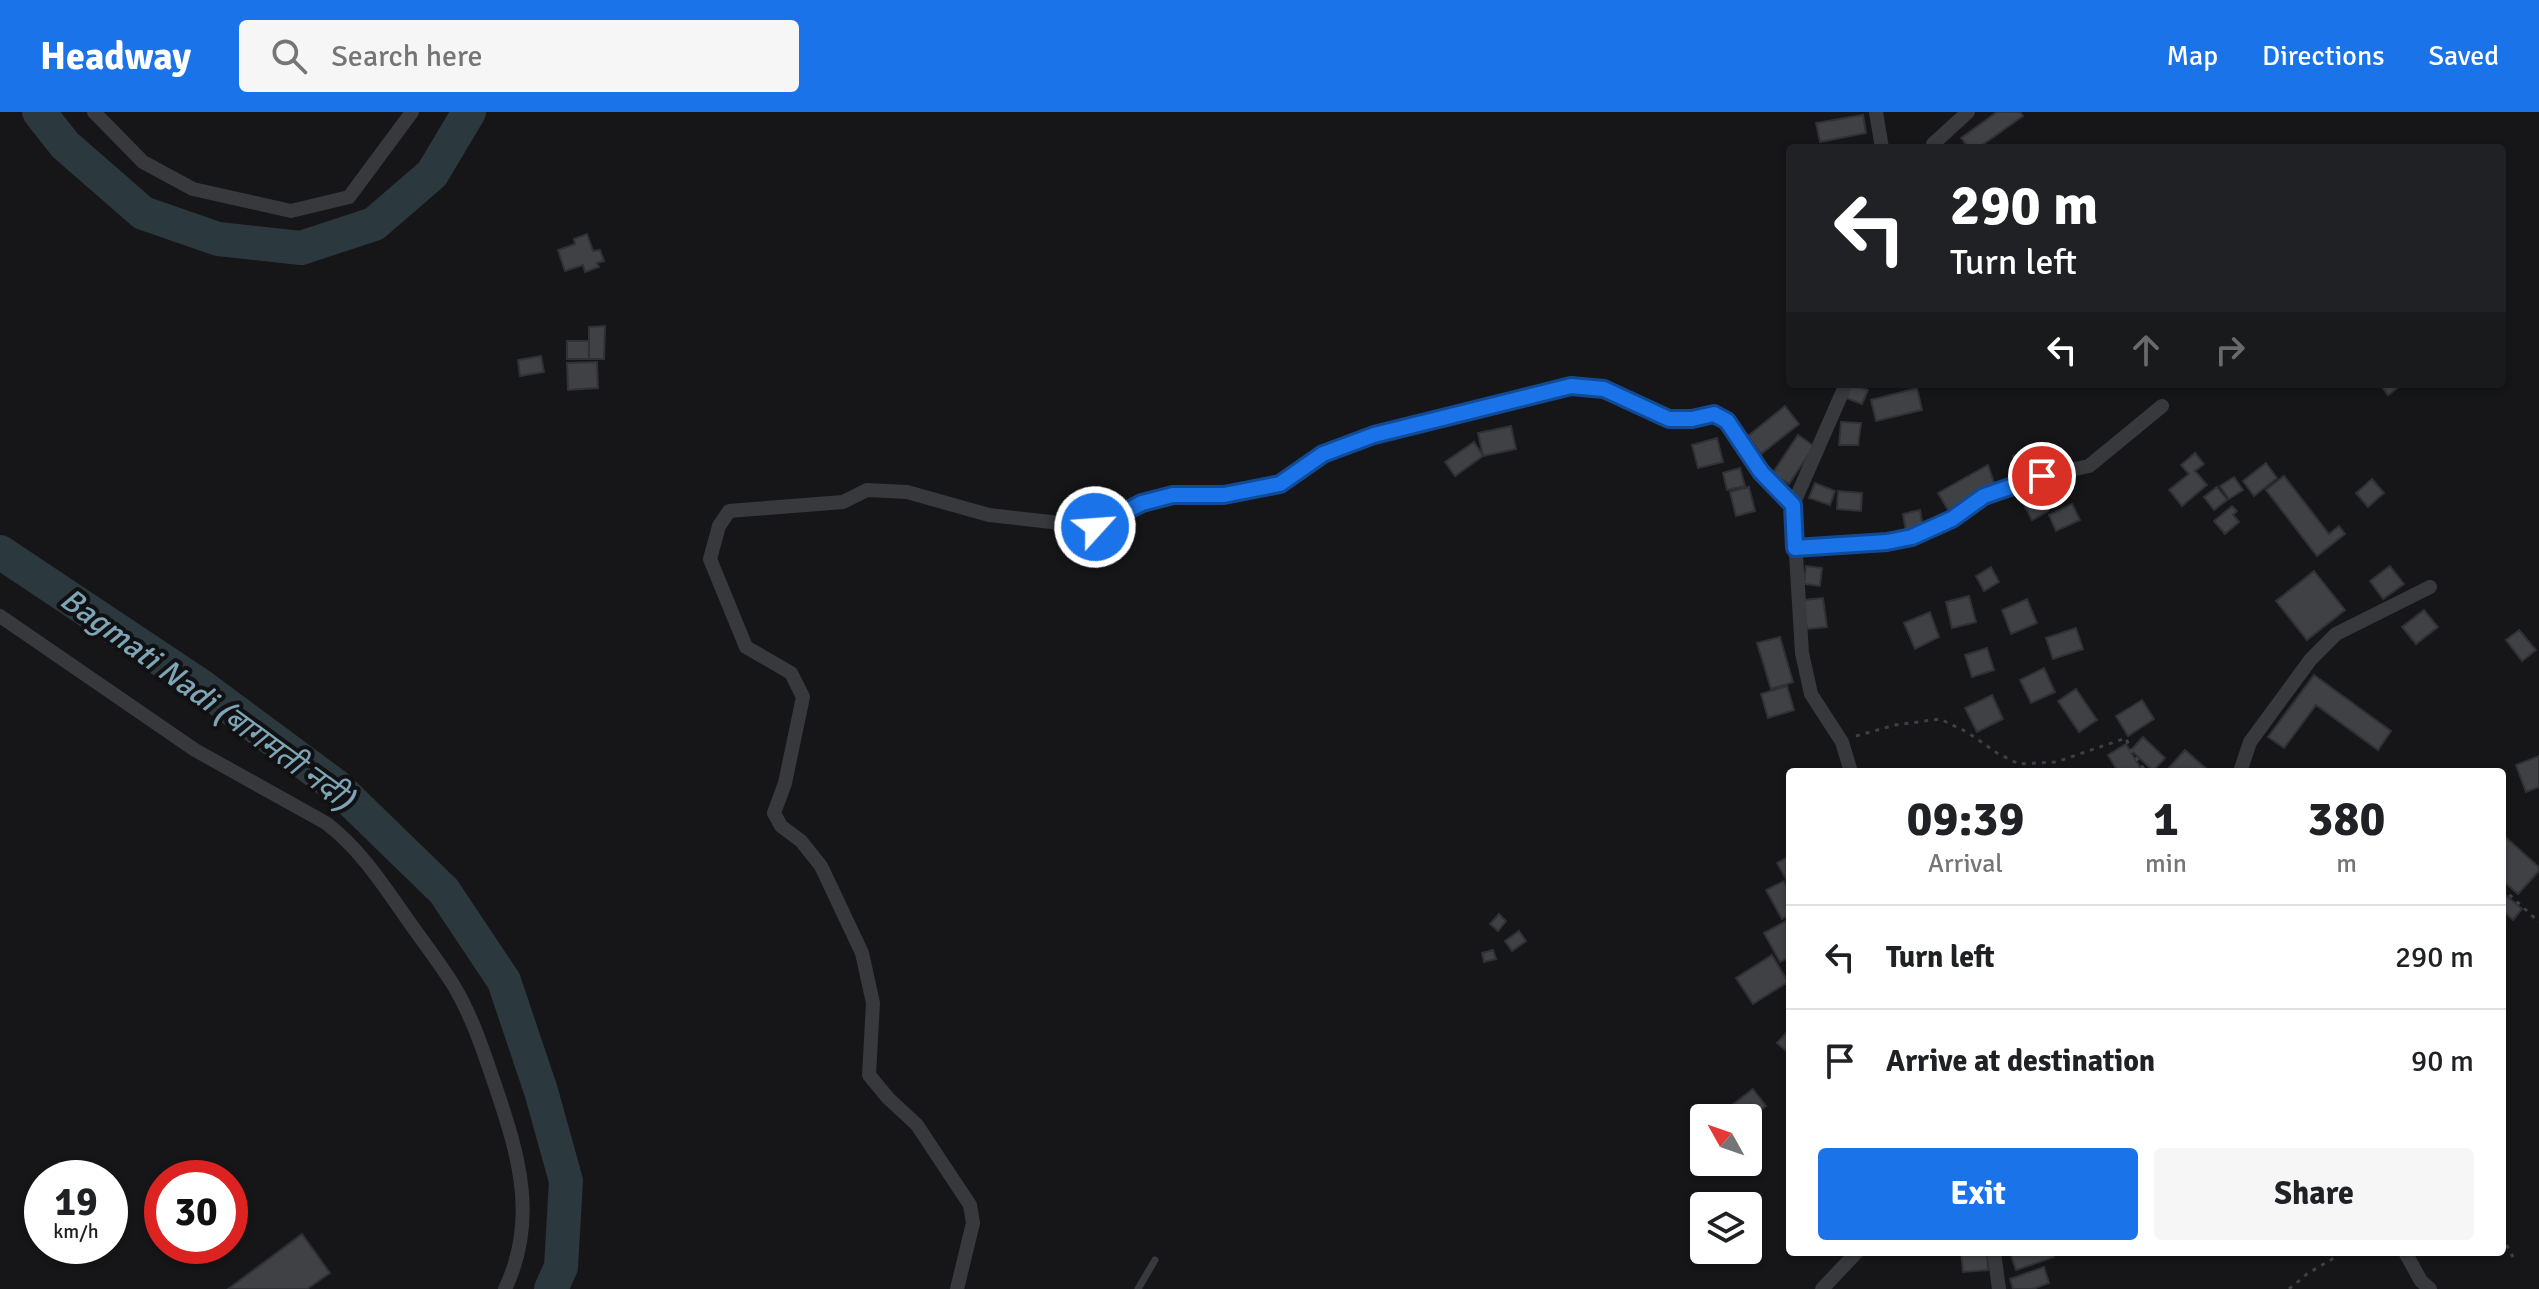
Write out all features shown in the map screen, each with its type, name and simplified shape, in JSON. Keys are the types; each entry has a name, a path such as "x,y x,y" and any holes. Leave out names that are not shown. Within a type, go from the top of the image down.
{"street":[{"path":"94,112 143,162 193,189 291,211 349,197 412,112"},
{"path":"1876,112 1881,144"},
{"path":"1933,144 1968,112"},
{"path":"957,1289 973,1223 970,1205 917,1125 869,1075 873,1003 862,953 821,866 801,841 781,826 774,813 785,783 803,697 791,673 746,647 710,559 719,526 729,511 843,502 867,490 881,490 907,492 989,515 1095,527 1142,503 1173,495 1224,495 1280,484 1323,454 1374,435 1571,386 1604,389 1669,419 1692,419 1714,414 1727,421 1761,472 1793,505"},
{"path":"1844,388 1793,505 1802,653 1811,694 1841,740 1850,768"},
{"path":"1795,548 1887,542 1912,537 1952,519 1984,496 2042,476 2089,466 2162,406"},
{"path":"2241,768 2250,742 2311,659 2336,634 2430,587"},
{"path":"0,616 195,750 326,823 345,838 380,881 454,986 477,1030 515,1145 522,1188 523,1234 515,1269 505,1289"},
{"path":"1822,1289 1853,1256"},
{"path":"1995,1256 1999,1289"},
{"path":"2407,1256 2421,1281 2430,1289"}],"lane":[{"path":"1138,1289 1155,1260"}],"path":[{"path":"1841,740 1895,725 1940,719 2019,764 2056,762 2126,738 2143,768"},
{"path":"2506,892 2539,922"},
{"path":"2506,1244 2513,1257"},
{"path":"2289,1289 2337,1256"}],"building":[{"path":"1997,112 2020,112 2023,116 1984,144 1966,144 1961,138"},
{"path":"1863,115 1866,133 1820,142 1816,123"},
{"path":"587,234 593,251 600,250 604,261 597,263 599,267 585,272 583,265 565,271 558,250 575,244 574,239"},
{"path":"605,326 604,359 589,359 589,327"},
{"path":"567,341 589,341 589,359 567,359"},
{"path":"541,356 544,372 520,376 518,360"},
{"path":"597,362 598,388 568,390 567,363"},
{"path":"1850,388 1868,390 1862,404 1846,398"},
{"path":"1917,388 1922,410 1876,421 1871,400"},
{"path":"2383,388 2398,388 2388,395"},
{"path":"1785,406 1799,424 1761,454 1748,436"},
{"path":"1841,422 1861,423 1858,445 1839,445"},
{"path":"1511,426 1516,449 1483,456 1478,433"},
{"path":"1798,435 1814,446 1789,484 1772,474"},
{"path":"1717,438 1723,462 1698,468 1692,445"},
{"path":"1474,442 1483,456 1455,476 1445,462"},
{"path":"2034,447 2042,465 2021,475 2013,456"},
{"path":"2195,453 2204,464 2195,471 2207,485 2182,506 2169,490 2189,474 2181,465"},
{"path":"2266,463 2277,478 2254,496 2243,481"},
{"path":"1988,465 1994,483 1948,510 1938,493"},
{"path":"1740,468 1745,486 1727,490 1723,473"},
{"path":"2284,476 2329,534 2339,526 2345,534 2317,556 2266,490"},
{"path":"2234,477 2243,490 2229,499 2220,486"},
{"path":"2372,479 2384,493 2368,507 2356,493"},
{"path":"1815,483 1835,491 1830,505 1809,498"},
{"path":"1749,487 1755,511 1736,516 1730,492"},
{"path":"2217,487 2227,500 2214,510 2204,497"},
{"path":"1838,491 1862,493 1861,511 1837,509"},
{"path":"2039,492 2048,511 2032,520 2022,501"},
{"path":"2072,504 2080,520 2056,531 2049,515"},
{"path":"2232,506 2237,511 2233,515 2239,522 2225,534 2214,521"},
{"path":"1920,510 1923,528 1906,532 1903,514"},
{"path":"1806,566 1822,568 1820,586 1804,584"},
{"path":"2390,566 2404,584 2383,599 2370,581"},
{"path":"1991,567 1999,582 1984,591 1976,576"},
{"path":"2314,571 2345,610 2307,640 2276,601"},
{"path":"1969,596 1976,622 1952,628 1946,602"},
{"path":"1823,598 1827,627 1807,629 1803,600"},
{"path":"2027,599 2037,623 2011,634 2002,610"},
{"path":"2424,610 2438,627 2416,644 2402,627"},
{"path":"1930,612 1939,637 1915,649 1904,623"},
{"path":"2076,628 2083,649 2053,659 2046,638"},
{"path":"2519,630 2536,650 2522,661 2506,640"},
{"path":"1780,637 1793,682 1771,689 1757,643"},
{"path":"1987,648 1994,670 1972,677 1965,655"},
{"path":"2044,668 2055,692 2031,703 2020,680"},
{"path":"2314,675 2391,731 2378,750 2316,705 2284,748 2268,737"},
{"path":"1787,686 1794,710 1768,718 1761,694"},
{"path":"2076,689 2097,720 2079,732 2058,701"},
{"path":"1992,695 2003,719 1977,732 1965,708"},
{"path":"2142,700 2154,719 2128,736 2116,716"},
{"path":"2143,737 2165,758 2156,768 2150,768 2131,750"},
{"path":"2126,744 2141,768 2116,768 2108,755"},
{"path":"2185,750 2205,768 2169,768"},
{"path":"2539,756 2539,787 2526,792 2516,765"},
{"path":"2506,838 2539,867 2539,871 2518,894 2506,884"},
{"path":"1786,858 1786,879 1777,863"},
{"path":"1784,881 1786,917 1782,919 1766,890"},
{"path":"2506,895 2522,909 2513,920 2506,914"},
{"path":"1499,914 1506,921 1498,931 1490,924"},
{"path":"1786,921 1786,959 1780,962 1764,933"},
{"path":"1519,931 1526,941 1512,951 1505,941"},
{"path":"1493,950 1496,959 1484,962 1482,953"},
{"path":"1772,955 1786,983 1753,1004 1736,978"},
{"path":"1786,1033 1786,1051 1777,1043"},
{"path":"1753,1089 1766,1106 1762,1109 1762,1104 1733,1104"},
{"path":"302,1234 330,1273 307,1289 228,1289"},
{"path":"1961,1256 1987,1256 1988,1270 1963,1272"},
{"path":"2011,1256 2054,1257 2016,1270"},
{"path":"2044,1267 2049,1283 2033,1289 2013,1289 2010,1279"}],"waterway":[{"name":"Bagmati Nadi (बागमती नदी)","path":"39,112 65,145 143,213 218,239 301,248 374,224 432,174 469,112"},
{"name":"Bagmati Nadi (बागमती नदी)","path":"0,552 201,686 336,786 444,891 504,981 541,1091 566,1181 561,1267 551,1289"}],"route":[{"path":"1095,527 1142,503 1173,495 1224,495 1280,484 1323,454 1374,435 1571,386 1604,389 1669,419 1692,419 1714,414 1727,421 1761,472 1793,505 1795,548 1887,542 1912,537 1952,519 1984,496 2042,476"}]}
